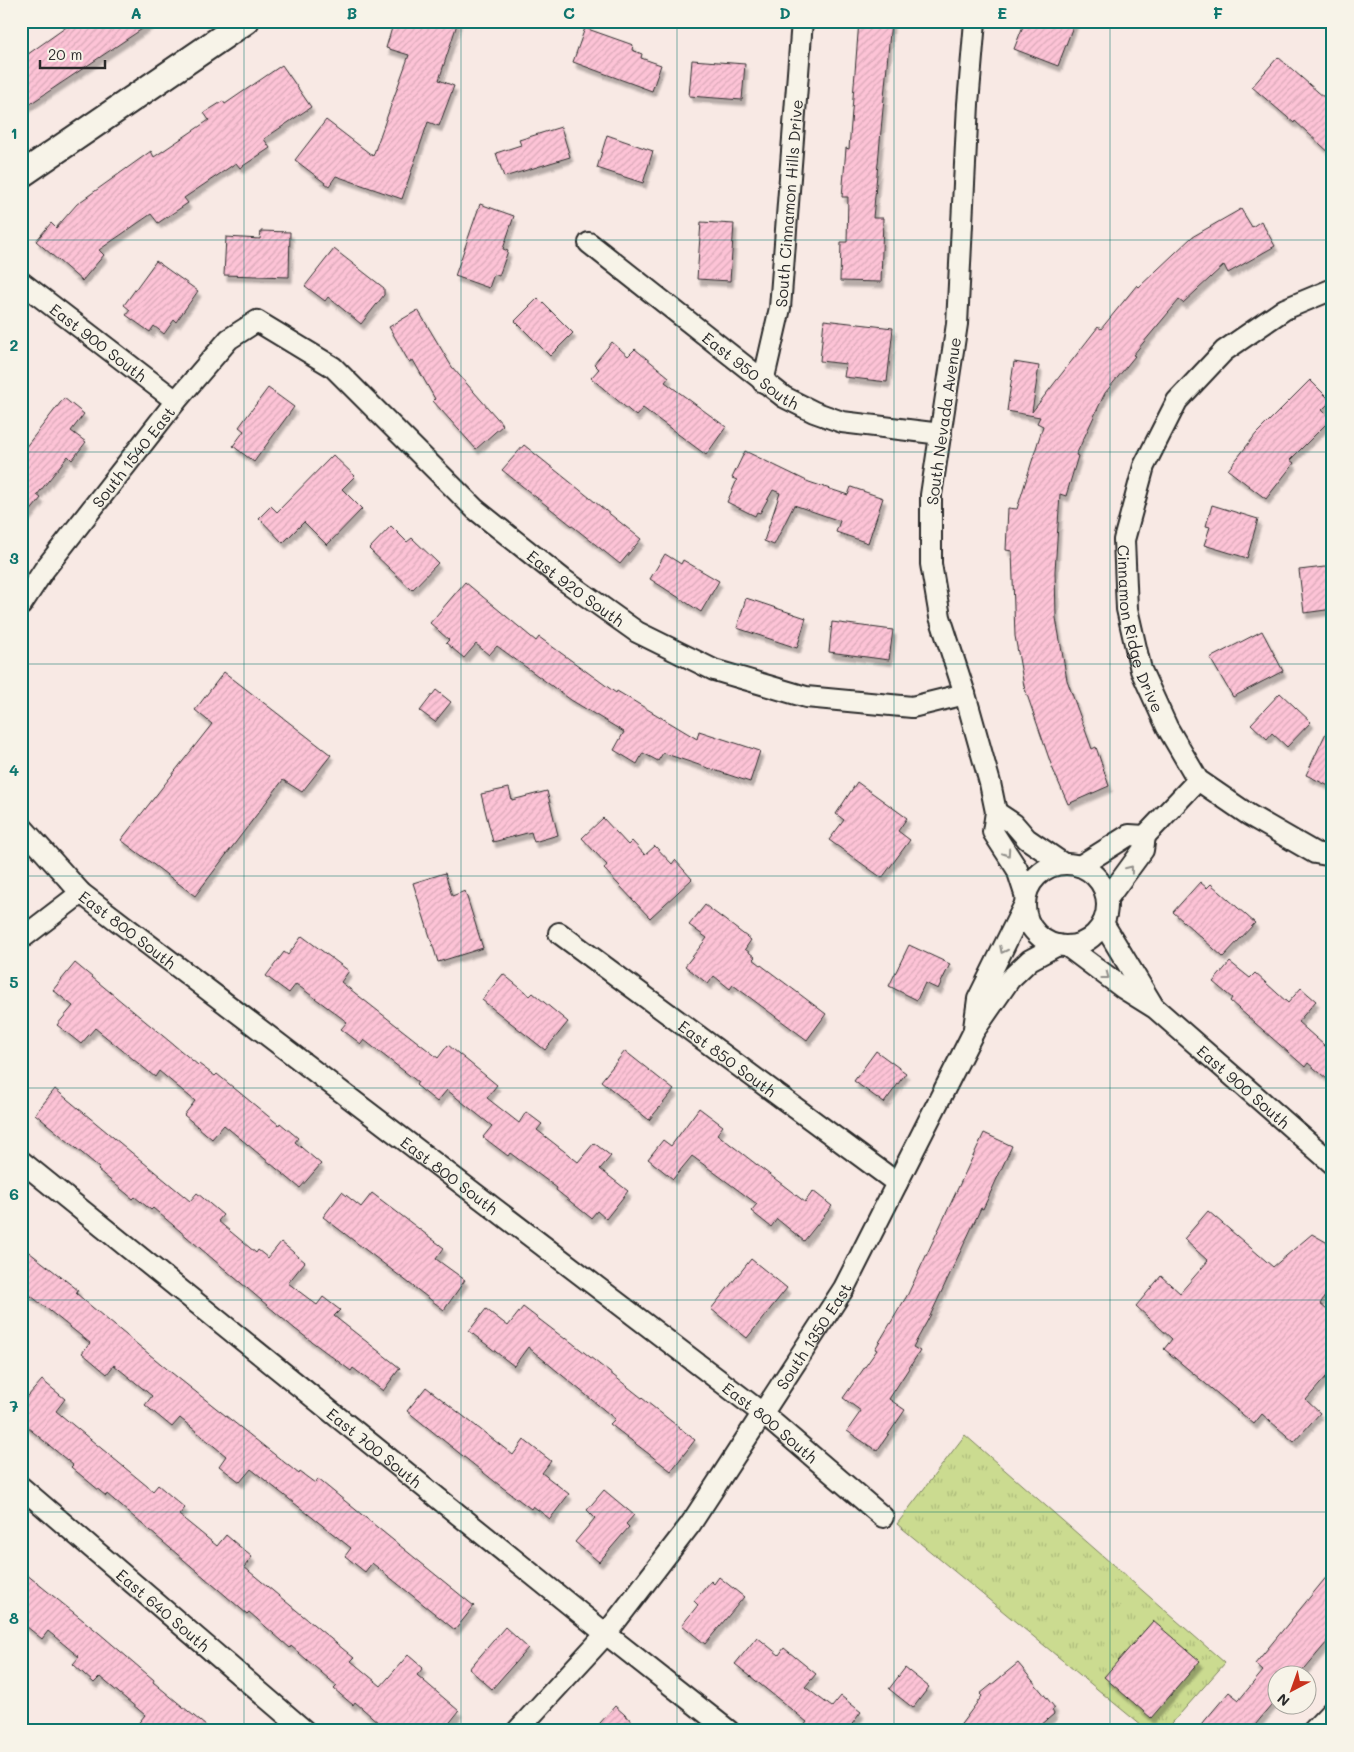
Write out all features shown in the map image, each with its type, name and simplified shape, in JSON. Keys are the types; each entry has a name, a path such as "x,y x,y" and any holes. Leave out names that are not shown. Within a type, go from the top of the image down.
{"street":[{"path":"21,175 246,21"},
{"name":"South Cinnamon Hills Drive","path":"763,382 780,308 802,21"},
{"name":"South Nevada Avenue","path":"975,21 968,104 957,324 931,495 931,564 940,617 965,694 996,812 993,832 1017,869 1025,900"},
{"name":"East 950 South","path":"589,243 784,397 814,412 842,422 941,434"},
{"name":"East 900 South","path":"21,282 176,401"},
{"name":"Cinnamon Ridge Drive","path":"1198,780 1167,727 1142,670 1127,609 1124,540 1144,466 1177,401 1224,351 1285,309 1333,289"},
{"name":"South 1540 East","path":"21,605 44,570 176,401 228,340 257,321"},
{"name":"East 920 South","path":"257,321 333,367 475,509 564,580 637,632 714,670 806,697 912,707 965,694"},
{"path":"1107,899 1143,850 1146,836 1198,780 1249,815 1307,848 1316,853 1333,856"},
{"path":"996,812 1014,824 1028,839 1071,864 1098,879 1107,899 1107,911 1103,923 1088,940 1062,946 1044,940 1034,932 1027,920 1025,900 1030,882 1050,866 1071,864 1129,835 1146,836"},
{"name":"East 800 South","path":"21,826 82,893 762,1413 883,1517"},
{"path":"21,939 82,893"},
{"name":"South 1350 East","path":"974,1031 978,999 1025,900"},
{"name":"East 900 South","path":"1103,923 1155,1008"},
{"name":"East 850 South","path":"559,933 897,1183"},
{"name":"East 900 South","path":"1062,946 1155,1008 1333,1164"},
{"name":"South 1350 East","path":"517,1731 606,1634 690,1525 844,1288 974,1031 1010,979 1030,960 1062,946"},
{"name":"East 700 South","path":"21,1162 606,1634 730,1731"},
{"name":"East 640 South","path":"21,1488 305,1731"},
{"path":"1313,1731 1333,1710"}],"green space":[{"path":"965,1435 1225,1663 1165,1731 1148,1731 897,1524"}],"building":[{"path":"75,21 154,21 21,110 21,59"},
{"path":"394,21 458,21 439,80 454,86 439,126 428,122 402,199 336,176 329,186 295,160 326,120 373,156 409,55 386,48"},
{"path":"859,21 891,21 873,218 883,218 881,282 840,281 841,242 847,242 848,197 842,197 846,148 849,149"},
{"path":"1025,21 1075,21 1058,66 1014,49"},
{"path":"585,28 633,45 632,50 642,54 641,58 661,65 652,91 573,62"},
{"path":"1278,57 1333,105 1333,156 1295,121 1294,123 1252,87"},
{"path":"692,60 745,64 742,100 689,96"},
{"path":"282,65 311,107 264,139 270,148 240,168 236,163 184,198 188,203 158,223 151,214 99,250 104,255 82,281 36,241 51,223 56,228 77,204 151,151 154,157 209,120 204,113 223,101 225,104"},
{"path":"561,127 570,157 504,177 496,153 521,145 519,140"},
{"path":"607,135 653,151 643,183 597,168"},
{"path":"480,204 514,216 503,249 508,251 499,276 494,274 489,288 455,276"},
{"path":"1241,209 1252,227 1261,221 1275,246 1228,273 1224,265 1183,303 1179,300 1133,355 1135,356 1105,393 1076,455 1078,456 1066,496 1060,494 1055,571 1056,618 1067,680 1092,749 1096,747 1109,786 1068,804 1052,767 1024,686 1015,636 1012,551 1006,550 1008,508 1017,509 1043,426 1037,423 1040,417 1007,411 1014,362 1039,366 1032,412 1098,327 1101,329 1137,285 1139,287 1192,237"},
{"path":"701,222 734,224 730,281 697,279"},
{"path":"261,231 290,232 289,277 224,275 226,237 260,239"},
{"path":"334,249 384,288 384,295 361,324 328,297 325,301 305,286"},
{"path":"156,261 198,291 176,322 174,320 164,334 154,326 150,332 126,315 130,310 124,305"},
{"path":"538,298 573,333 550,356 515,321"},
{"path":"418,310 452,367 503,425 476,449 433,401 435,399 413,360 409,362 389,327"},
{"path":"824,320 893,328 887,382 844,377 846,364 820,361"},
{"path":"612,342 628,356 635,349 669,377 665,382 726,427 706,455 643,408 636,416 591,378 599,369 594,364"},
{"path":"1310,380 1331,401 1322,410 1331,419 1290,460 1294,463 1266,499 1228,470 1256,434"},
{"path":"268,388 294,407 254,462 233,446 244,431 239,427"},
{"path":"64,398 84,414 71,431 86,442 72,460 68,456 37,495 41,498 21,523 21,453"},
{"path":"524,445 641,539 620,564 502,470"},
{"path":"745,451 809,482 848,495 851,487 883,498 868,543 836,532 840,521 794,505 774,545 764,541 780,493 773,490 760,513 757,512 755,516 727,502 737,480 732,478"},
{"path":"333,455 355,476 342,489 362,509 327,545 304,522 283,543 259,518 271,506 277,512"},
{"path":"1212,505 1258,519 1247,558 1204,545 1210,527 1206,526"},
{"path":"391,526 407,542 412,538 438,563 412,590 369,549"},
{"path":"665,554 681,564 683,560 719,581 701,612 650,579"},
{"path":"1333,566 1333,609 1304,613 1299,570"},
{"path":"465,582 536,641 539,637 616,693 617,691 697,739 699,731 760,751 750,782 663,753 658,761 643,753 637,764 614,750 624,732 571,700 497,646 489,655 476,644 464,658 446,643 449,640 430,623"},
{"path":"746,598 806,618 797,648 737,628"},
{"path":"832,622 893,630 889,660 829,652"},
{"path":"1262,631 1283,671 1233,697 1210,658"},
{"path":"224,672 331,755 302,792 283,780 195,896 121,840 212,724 195,710"},
{"path":"436,690 451,702 435,722 420,711"},
{"path":"1280,693 1311,722 1287,747 1272,733 1267,739 1251,724"},
{"path":"1333,718 1333,788 1306,775"},
{"path":"857,782 907,818 898,831 910,840 882,878 829,840 844,820 836,814"},
{"path":"509,788 512,800 547,791 558,835 534,842 531,832 493,842 481,794"},
{"path":"603,818 628,845 632,841 645,855 655,846 672,864 675,860 692,879 650,918 604,869 607,865 582,838"},
{"path":"445,873 452,896 465,891 483,948 438,962 413,883"},
{"path":"1200,882 1207,888 1211,884 1255,923 1223,957 1173,912"},
{"path":"705,905 751,940 745,949 755,957 753,959 826,1014 807,1040 733,985 730,989 714,976 708,984 685,966 707,938 689,925"},
{"path":"302,936 349,971 341,982 438,1058 448,1045 497,1085 487,1098 519,1123 526,1112 542,1124 537,1130 578,1162 594,1143 611,1156 600,1169 628,1191 606,1219 597,1211 591,1218 556,1190 557,1188 510,1153 508,1156 483,1137 492,1126 447,1090 437,1102 416,1085 418,1082 364,1040 361,1044 341,1029 347,1022 296,984 289,993 266,976 284,952 288,955"},
{"path":"909,945 950,964 938,989 925,983 917,1000 889,986"},
{"path":"1230,962 1250,978 1255,973 1288,1003 1301,988 1316,1001 1298,1022 1333,1053 1333,1084 1308,1063 1305,1067 1230,1001 1232,998 1213,982"},
{"path":"75,963 198,1065 215,1076 217,1074 279,1125 280,1123 298,1138 295,1142 321,1164 300,1188 224,1125 212,1139 184,1115 195,1101 159,1071 155,1077 95,1028 81,1044 57,1025 73,1006 53,990"},
{"path":"503,974 530,996 533,993 568,1022 545,1050 482,1000"},
{"path":"625,1051 674,1090 649,1120 601,1081"},
{"path":"876,1051 906,1073 884,1103 854,1081"},
{"path":"55,1089 190,1201 197,1193 223,1215 218,1221 256,1253 258,1250 268,1258 281,1242 305,1262 288,1283 317,1305 323,1297 340,1310 334,1316 400,1368 383,1391 353,1368 351,1371 295,1329 153,1208 151,1210 135,1197 133,1199 98,1170 100,1168 35,1114"},
{"path":"699,1108 723,1126 717,1134 805,1202 813,1191 832,1206 804,1241 777,1219 771,1227 751,1211 757,1204 692,1156 673,1179 648,1159 663,1140 671,1146"},
{"path":"984,1133 1012,1146 983,1209 981,1208 930,1316 913,1347 920,1351 889,1399 905,1410 877,1451 847,1431 861,1411 843,1398 877,1350 875,1349 908,1294"},
{"path":"342,1192 361,1207 372,1193 444,1248 436,1259 465,1280 444,1310 323,1217"},
{"path":"1208,1211 1273,1267 1312,1234 1333,1246 1333,1283 1320,1304 1333,1315 1333,1369 1306,1400 1320,1413 1294,1442 1262,1414 1254,1424 1164,1349 1172,1339 1136,1306 1161,1276 1180,1293 1208,1261 1184,1239"},
{"path":"21,1246 78,1290 76,1293 172,1373 299,1474 300,1472 315,1483 318,1479 474,1606 455,1630 372,1563 365,1572 345,1556 351,1548 251,1469 240,1482 219,1466 226,1456 180,1418 172,1427 145,1405 152,1396 114,1365 107,1374 82,1353 90,1343 21,1288"},
{"path":"751,1259 787,1288 747,1338 711,1309"},
{"path":"523,1307 566,1338 695,1440 671,1471 610,1424 615,1419 528,1347 514,1366 469,1331 486,1309 508,1326"},
{"path":"42,1380 65,1399 56,1411 153,1491 158,1485 185,1508 179,1515 217,1546 226,1535 252,1557 244,1567 354,1658 351,1661 381,1686 408,1655 423,1668 417,1675 459,1711 443,1731 388,1731 355,1702 353,1705 334,1689 337,1686 291,1646 290,1648 249,1612 247,1614 107,1494 106,1496 71,1467 73,1465 21,1422 21,1404"},
{"path":"426,1387 513,1455 524,1440 551,1461 542,1473 569,1494 550,1519 533,1506 531,1509 407,1411"},
{"path":"604,1490 634,1515 626,1524 629,1527 599,1562 575,1542 595,1518 587,1510"},
{"path":"1333,1569 1333,1635 1308,1664 1266,1664 1266,1712 1250,1731 1196,1731 1229,1692 1239,1700 1263,1671 1255,1664"},
{"path":"21,1570 99,1633 154,1680 153,1682 212,1731 132,1731 145,1715 100,1677 94,1683 73,1664 79,1657 48,1631 42,1639 21,1622"},
{"path":"719,1577 744,1597 705,1644 682,1625 698,1605 694,1601 711,1581 714,1584"},
{"path":"1153,1621 1200,1661 1151,1718 1104,1677"},
{"path":"505,1627 528,1648 492,1689 469,1669"},
{"path":"757,1637 779,1655 784,1648 816,1674 805,1687 832,1707 841,1696 861,1712 847,1731 800,1731 807,1722 735,1664"},
{"path":"1018,1663 1055,1708 1052,1710 1054,1714 1034,1731 956,1731 982,1696 980,1694"},
{"path":"905,1668 929,1687 913,1708 889,1689"},
{"path":"615,1706 643,1731 593,1731"}]}
